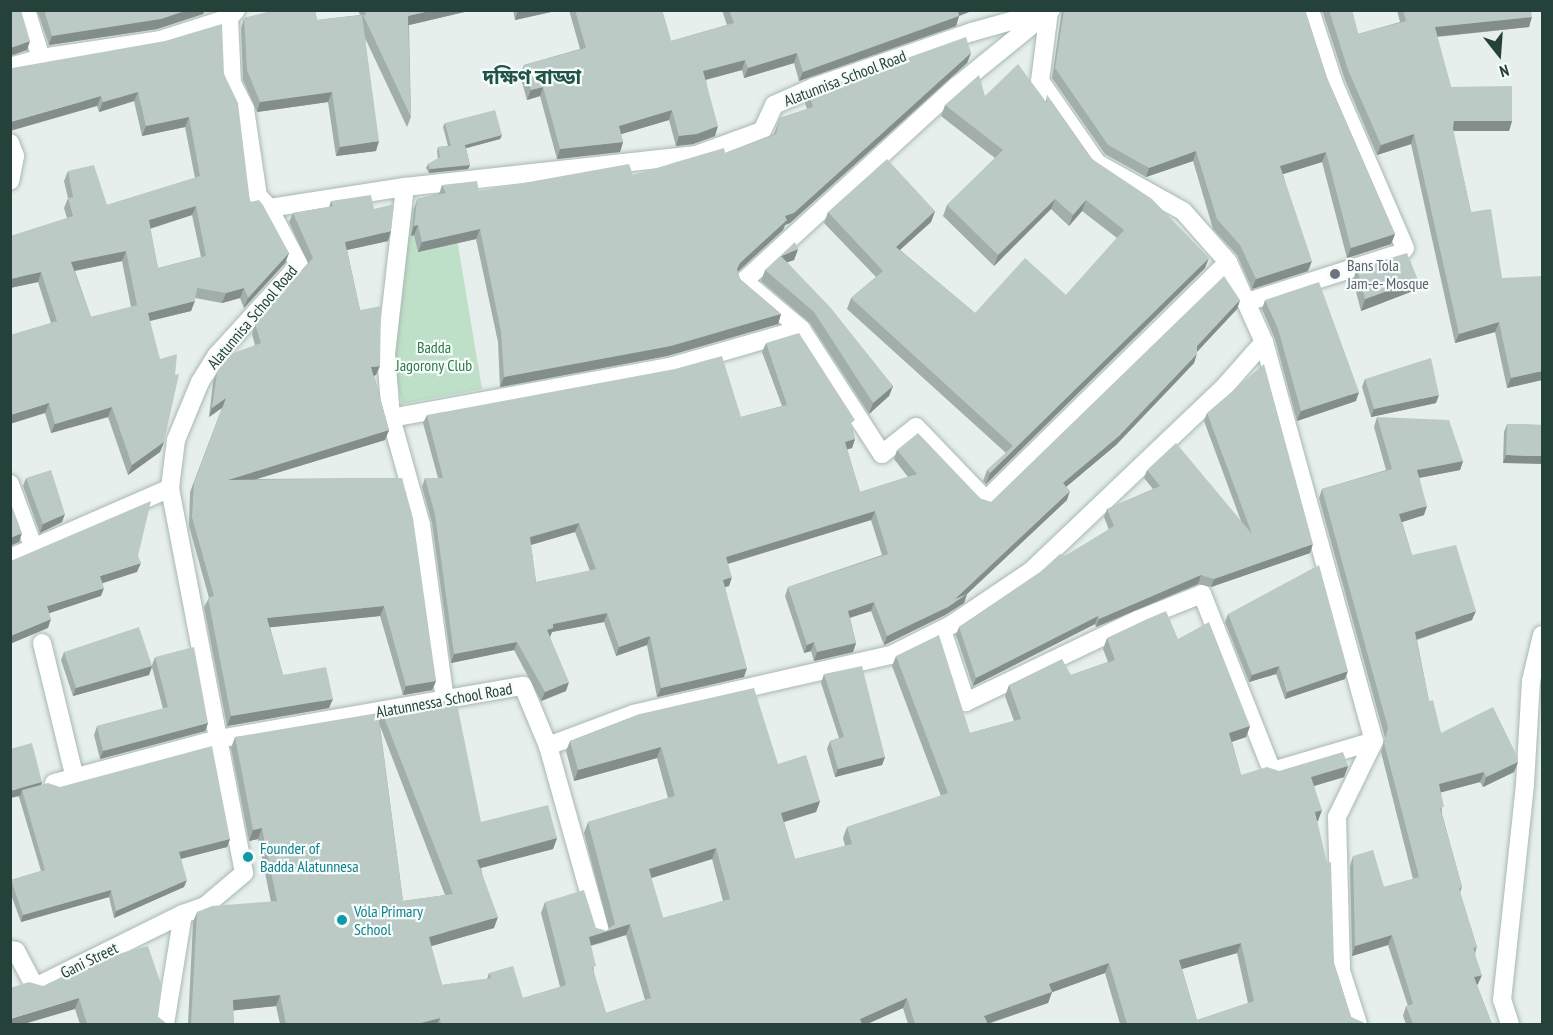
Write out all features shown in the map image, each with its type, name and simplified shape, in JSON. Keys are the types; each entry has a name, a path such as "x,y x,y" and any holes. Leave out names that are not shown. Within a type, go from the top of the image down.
{"street":[{"path":"26,10 41,58"},
{"path":"1247,302 1401,253 1405,248 1334,84 1310,10"},
{"path":"1050,11 957,86 744,281 801,328 882,454 916,427 987,500 1228,262"},
{"path":"1050,11 1040,81 1096,163 1183,211 1228,262 1264,342 1374,741 1337,817 1341,971 1358,1024"},
{"name":"Alatunnisa School Road","path":"183,914 205,906 244,873 170,489 176,440 200,382 246,320 299,265 269,208 405,187 696,155 762,131 774,105 814,87 972,32 1050,11"},
{"path":"10,67 41,58 160,40 232,14 232,83 245,109 258,196 269,208"},
{"path":"10,143 15,156 10,181"},
{"path":"405,187 386,354 391,418 421,525 445,700"},
{"path":"391,418 670,367 801,328"},
{"path":"548,746 633,714 891,655 942,630 1031,571 1226,385 1264,342"},
{"path":"10,484 34,549"},
{"path":"10,558 170,489"},
{"path":"942,630 966,702 1137,620 1202,594 1272,771 1374,741"},
{"path":"1510,1024 1502,1000 1525,784 1531,681 1542,635"},
{"path":"42,643 75,778"},
{"name":"Alatunnessa School Road","path":"54,783 218,739 523,687 548,746 600,931"},
{"path":"165,1024 183,914"},
{"name":"Gani Street","path":"10,950 16,951 35,987 183,914"}],"green space":[{"name":"Badda Jagorony Club","path":"451,203 482,389 402,404 392,356 405,209"}],"building":[{"path":"10,10 21,10 30,41 10,48"},
{"path":"44,10 188,10 161,19 52,36"},
{"path":"275,10 315,10 317,20 362,15 379,141 340,147 332,92 260,102 247,70 244,18"},
{"path":"365,10 434,10 408,16 411,117 363,15 366,15"},
{"path":"575,10 662,10 671,41 734,23 729,10 958,10 959,16 803,72 797,53 748,68 745,60 703,71 718,126 697,134 679,136 672,110 619,126 623,142 560,149 543,87 531,90 524,65 586,48"},
{"path":"1064,10 1305,10 1327,78 1395,234 1351,248 1326,152 1280,166 1312,261 1256,279 1240,245 1217,219 1196,151 1149,168 1108,145 1055,68"},
{"path":"1329,10 1352,10 1358,34 1406,21 1403,10 1531,10 1532,17 1435,27 1451,87 1512,86 1512,121 1454,121 1453,128 1471,212 1491,209 1502,278 1542,276 1542,371 1511,378 1499,322 1459,334 1414,134 1381,145 1348,70"},
{"path":"222,24 224,74 238,103 250,202 259,200 263,205 289,253 248,298 244,288 226,293 197,288 195,301 148,313 160,359 177,354 175,375 179,374 164,442 132,465 112,407 55,424 49,403 10,415 10,335 57,321 41,272 10,279 10,236 73,216 68,198 73,197 68,171 94,165 107,205 200,176 189,117 146,126 138,92 103,102 101,96 10,122 10,67 165,41","holes":["196,206 206,256 158,268 149,220","126,251 137,305 91,317 71,262"]},
{"path":"966,37 971,53 794,213 785,216 787,220 740,263 737,269 740,279 781,314 671,346 504,377 501,332 480,229 422,242 418,225 414,226 417,199 446,193 442,185 477,181 479,191 629,164 633,175 724,148 725,153 776,134 780,118 813,107 809,93"},
{"path":"1018,64 1047,103 1047,95 1092,159 1152,199 1209,258 990,473 987,470 1013,446 851,298 883,271 828,212 887,159 935,211 896,247 975,313 1025,258 1066,295 1124,230 1086,200 1073,215 1055,199 998,255 947,205 1003,150 945,105 979,75 985,96"},
{"path":"495,110 502,135 465,145 470,165 430,169 428,164 440,157 438,147 451,146 445,123"},
{"path":"371,195 374,209 394,204 391,231 345,242 360,310 381,306 380,366 371,367 389,430 228,480 402,478 413,518 436,681 406,686 384,606 267,618 283,675 326,667 333,699 231,716 208,598 214,596 192,517 194,483 226,398 212,408 217,373 228,355 261,343 255,324 313,258 293,213 333,206 331,201"},
{"path":"795,242 798,249 781,256 830,307 893,386 873,403 814,312 765,270"},
{"path":"1407,253 1418,280 1365,299 1357,268"},
{"path":"1224,276 1240,300 1197,346 1197,354 1119,436 1063,483 1070,491 955,599 967,594 948,607 887,636 874,602 848,611 856,643 817,652 814,642 807,645 788,587 888,554 875,511 726,557 732,577 723,580 747,668 661,688 650,636 619,647 607,613 553,624 553,628 547,630 569,682 545,692 517,642 454,654 435,515 425,478 443,478 427,415 675,369 722,356 741,417 787,405 766,343 799,333 855,420 850,424 855,439 845,442 860,492 917,474 897,450 918,433 981,499 991,502","holes":["579,523 596,569 536,582 530,537"]},
{"path":"1319,282 1359,392 1301,411 1278,329 1265,300"},
{"path":"1431,358 1439,395 1374,409 1365,379"},
{"path":"1264,364 1313,544 1214,579 1201,575 1099,619 1098,616 976,678 959,627 1040,572 1060,554 1065,556 1114,526 1107,509 1160,486 1147,470 1176,443 1252,534 1207,413"},
{"path":"1377,417 1449,420 1463,461 1417,470 1427,506 1399,514 1412,555 1456,545 1476,611 1415,632 1429,701 1433,700 1441,733 1493,707 1518,758 1518,762 1486,777 1484,772 1439,784 1444,807 1440,808 1462,887 1459,888 1477,947 1473,948 1482,975 1474,977 1492,1024 1413,1024 1406,1006 1413,1004 1392,935 1355,946 1353,856 1373,850 1384,887 1419,877 1384,743 1388,728 1322,489 1392,469"},
{"path":"1507,424 1542,425 1542,456 1506,455"},
{"path":"51,470 65,514 43,524 26,478"},
{"path":"10,501 22,533 10,538"},
{"path":"151,501 138,556 141,563 100,576 104,588 47,606 51,619 10,636 10,560"},
{"path":"1319,565 1348,671 1287,692 1279,666 1252,675 1228,614"},
{"path":"1166,611 1178,639 1209,622 1250,726 1229,733 1241,775 1267,767 1279,771 1343,752 1348,766 1311,777 1322,810 1315,812 1327,863 1331,862 1334,963 1351,1017 1366,1024 1127,1024 1109,963 1049,984 1052,992 984,1016 988,1024 915,1024 907,998 860,1019 862,1024 441,1024 440,1018 417,1024 286,1024 280,995 233,1000 234,1024 191,1024 197,912 212,906 277,901 262,828 253,830 235,737 378,713 403,901 453,894 382,712 456,699 481,822 548,805 557,838 477,860 498,917 429,937 442,985 491,978 489,973 513,966 523,998 566,985 545,902 584,890 596,928 606,931 615,924 588,822 675,796 661,747 578,770 570,741 640,714 754,688 778,764 806,755 820,801 781,813 795,859 852,844 847,827 948,793 896,656 939,635 970,733 1021,719 1009,685 1062,659 1071,675 1115,660 1107,638","holes":["716,848 730,899 663,918 649,869","630,924 651,998 606,1013 592,967 596,966 589,937","1241,943 1254,1001 1197,1020 1179,960"]},
{"path":"139,627 152,666 76,688 64,652"},
{"path":"194,647 208,723 103,751 97,726 168,707 155,657"},
{"path":"862,666 885,757 838,769 830,741 844,737 824,674"},
{"path":"32,743 42,782 10,791 10,749"},
{"path":"212,746 230,839 179,852 187,880 116,911 111,890 23,915 11,880 45,870 22,790 48,783 60,787"},
{"path":"148,946 162,987 158,1017 167,1024 87,1024 79,998 10,1019 10,988 29,982 43,986 99,959"}],"place":[{"name":"Bans Tola Jam-e- Mosque","path":"1335,274"},
{"name":"Founder of Badda Alatunnesa","path":"248,857"},
{"name":"Vola Primary School","path":"342,920"}],"district":[{"name":"দক্ষিণ বাড্ডা","path":"532,77"}]}
